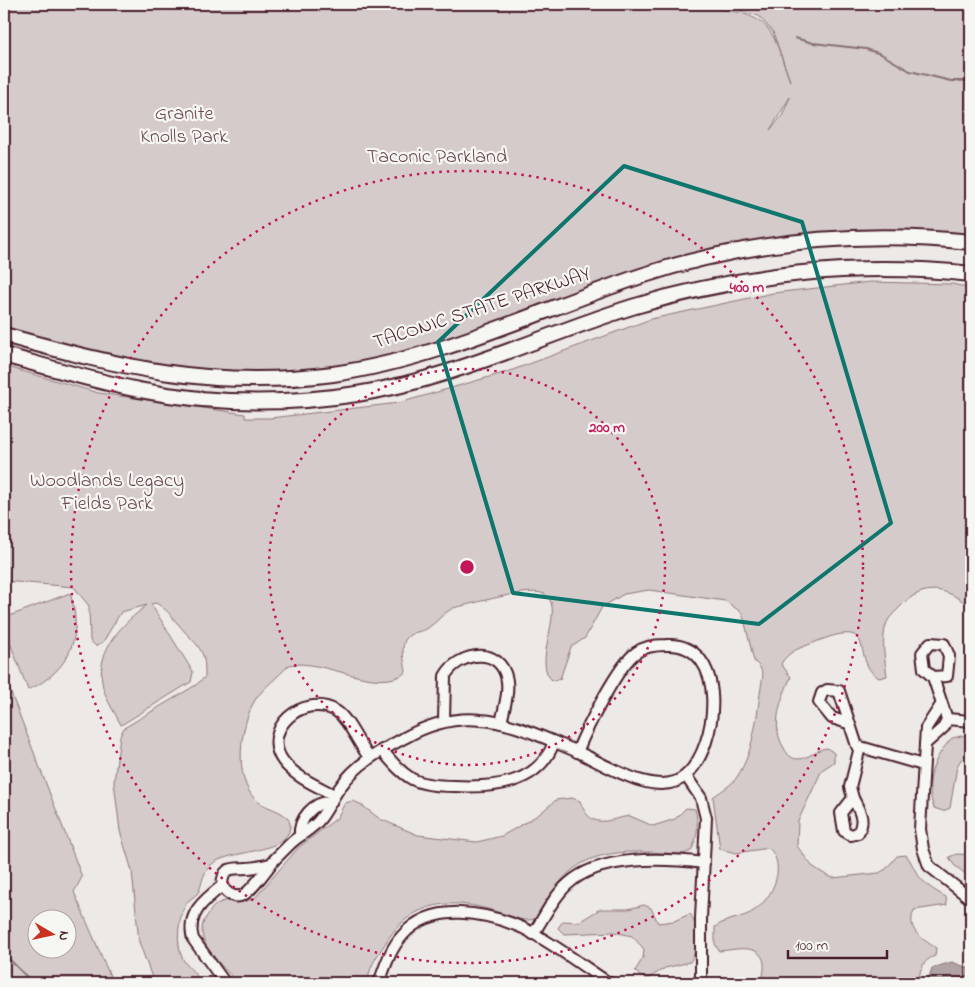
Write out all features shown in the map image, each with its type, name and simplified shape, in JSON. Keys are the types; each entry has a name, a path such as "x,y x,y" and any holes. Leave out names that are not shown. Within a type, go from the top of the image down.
{"highway":[{"name":"TACONIC STATE PARKWAY","path":"4,335 102,362 164,374 236,379 309,376 356,370 426,353 641,276 734,252 807,241 856,237 912,237 971,242"},
{"path":"4,355 92,380 163,394 235,401 308,400 356,394 427,379 632,307 726,284 790,274 845,270 909,270 971,274"}],"street":[{"path":"222,886 230,895 236,897 247,892 250,886 268,870 270,864 300,836 302,822 310,810 319,803 332,798 342,784 369,757 427,727 444,721 466,719 501,723 554,742 604,767 637,780 670,783 686,776 704,749 713,704 711,683 703,664 692,651 677,644 645,648 636,652 615,675 577,752"},
{"path":"444,721 444,684 449,669 465,658 477,655 498,662 505,672 507,688 501,723"},
{"path":"925,744 944,727 947,719 933,678"},
{"path":"332,798 283,761 278,741 280,731 288,716 300,708 311,705 335,711 344,718 359,745 369,757"},
{"path":"941,705 927,723 919,824 926,859 935,872 971,898"},
{"path":"947,719 971,721"},
{"path":"848,723 855,742 860,747 924,765"},
{"path":"382,750 396,767 414,780 448,786 481,788 517,780 536,770 545,761 554,742"},
{"path":"853,798 850,787 860,747"},
{"path":"686,776 701,798 705,809 701,983"},
{"path":"533,934 569,882 595,868 624,861 704,863"},
{"path":"225,983 193,939 191,931 192,922 202,902 222,886 223,877 227,870 235,867 243,869 270,864"},
{"path":"243,869 250,876 250,886"},
{"path":"379,983 392,949 414,924 428,917 454,912 504,922 533,934 609,983"}],"highlighted area":[{"path":"624,166 802,222 891,523 759,624 513,593 438,342"}],"green space":[{"path":"4,4 713,4 717,9 750,16 761,22 768,29 774,38 790,81 773,32 759,16 715,4 971,4 971,235 926,231 836,231 748,242 661,262 448,339 378,358 318,368 243,372 169,367 109,356 4,327","holes":["790,97 782,116 770,130"]},
{"name":"Woodlands Legacy Fields Park","path":"870,282 952,284 971,288 971,608 953,595 936,590 918,594 909,599 892,615 886,625 884,657 887,676 879,678 870,670 865,661 861,643 856,637 848,634 835,635 795,650 781,664 791,677 778,712 777,722 780,740 789,756 802,759 827,748 834,753 834,762 822,770 798,821 797,846 812,866 833,878 879,873 886,869 897,856 906,855 922,880 946,897 947,905 914,910 912,917 913,928 920,937 936,948 935,956 927,960 922,966 918,983 763,983 764,963 762,956 757,952 746,949 719,951 715,944 715,927 755,910 762,904 776,881 777,863 769,848 736,853 720,849 713,797 737,777 748,754 755,728 763,675 760,667 754,661 741,612 725,601 649,590 624,594 602,607 585,638 571,647 560,679 553,681 547,673 545,662 551,624 551,603 546,595 529,592 449,610 428,628 406,638 403,652 406,672 395,678 381,680 318,666 289,665 255,700 246,723 241,752 244,779 249,791 260,803 287,817 290,827 287,836 269,847 220,859 208,868 199,891 184,908 178,940 183,959 196,974 200,983 154,983 139,942 132,871 120,831 114,782 120,736 124,728 196,685 205,677 204,659 199,647 169,613 156,603 151,604 193,672 191,682 121,725 103,688 102,669 104,658 108,647 121,628 147,605 121,612 103,642 96,646 90,641 89,606 74,587 4,581 4,366 99,393 245,414 245,418 270,418 399,403 510,371 651,319 773,293"},
{"path":"70,593 75,624 74,638 70,650 54,673 28,690 4,627 4,618"},
{"path":"4,675 82,877 74,892 113,983 4,983"},
{"path":"971,734 971,744 957,766 950,808 943,811 934,808 931,798 930,780 935,762 952,738"},
{"path":"572,798 580,801 584,811 595,820 607,821 630,816 653,826 675,819 686,808 695,809 697,830 695,841 691,851 683,854 618,853 587,861 573,869 561,881 535,919 520,919 464,904 436,906 422,910 410,916 398,926 388,939 372,966 368,983 238,983 210,952 205,943 202,934 203,925 214,906 226,901 255,898 298,848 337,818 345,803 353,801 360,804 380,819 418,835 477,842 502,836 538,815 556,800"},
{"path":"957,854 971,855 971,878 954,865 949,857"},
{"path":"644,905 651,908 658,923 674,921 690,914 695,925 696,945 690,962 665,968 649,978 641,977 635,971 643,958 644,949 632,936 614,932 564,934 558,928 563,921 579,922 600,909 628,909"}],"shaded area":[{"path":"952,962 971,969 971,983 927,983 932,968"}],"waterway":[{"path":"795,38 813,43 866,49 881,54 910,71 951,81 971,81"},
{"path":"4,954 33,983"}],"park label":[{"name":"Granite Knolls Park","path":"184,126"},
{"name":"Taconic Parkland","path":"437,157"}]}
